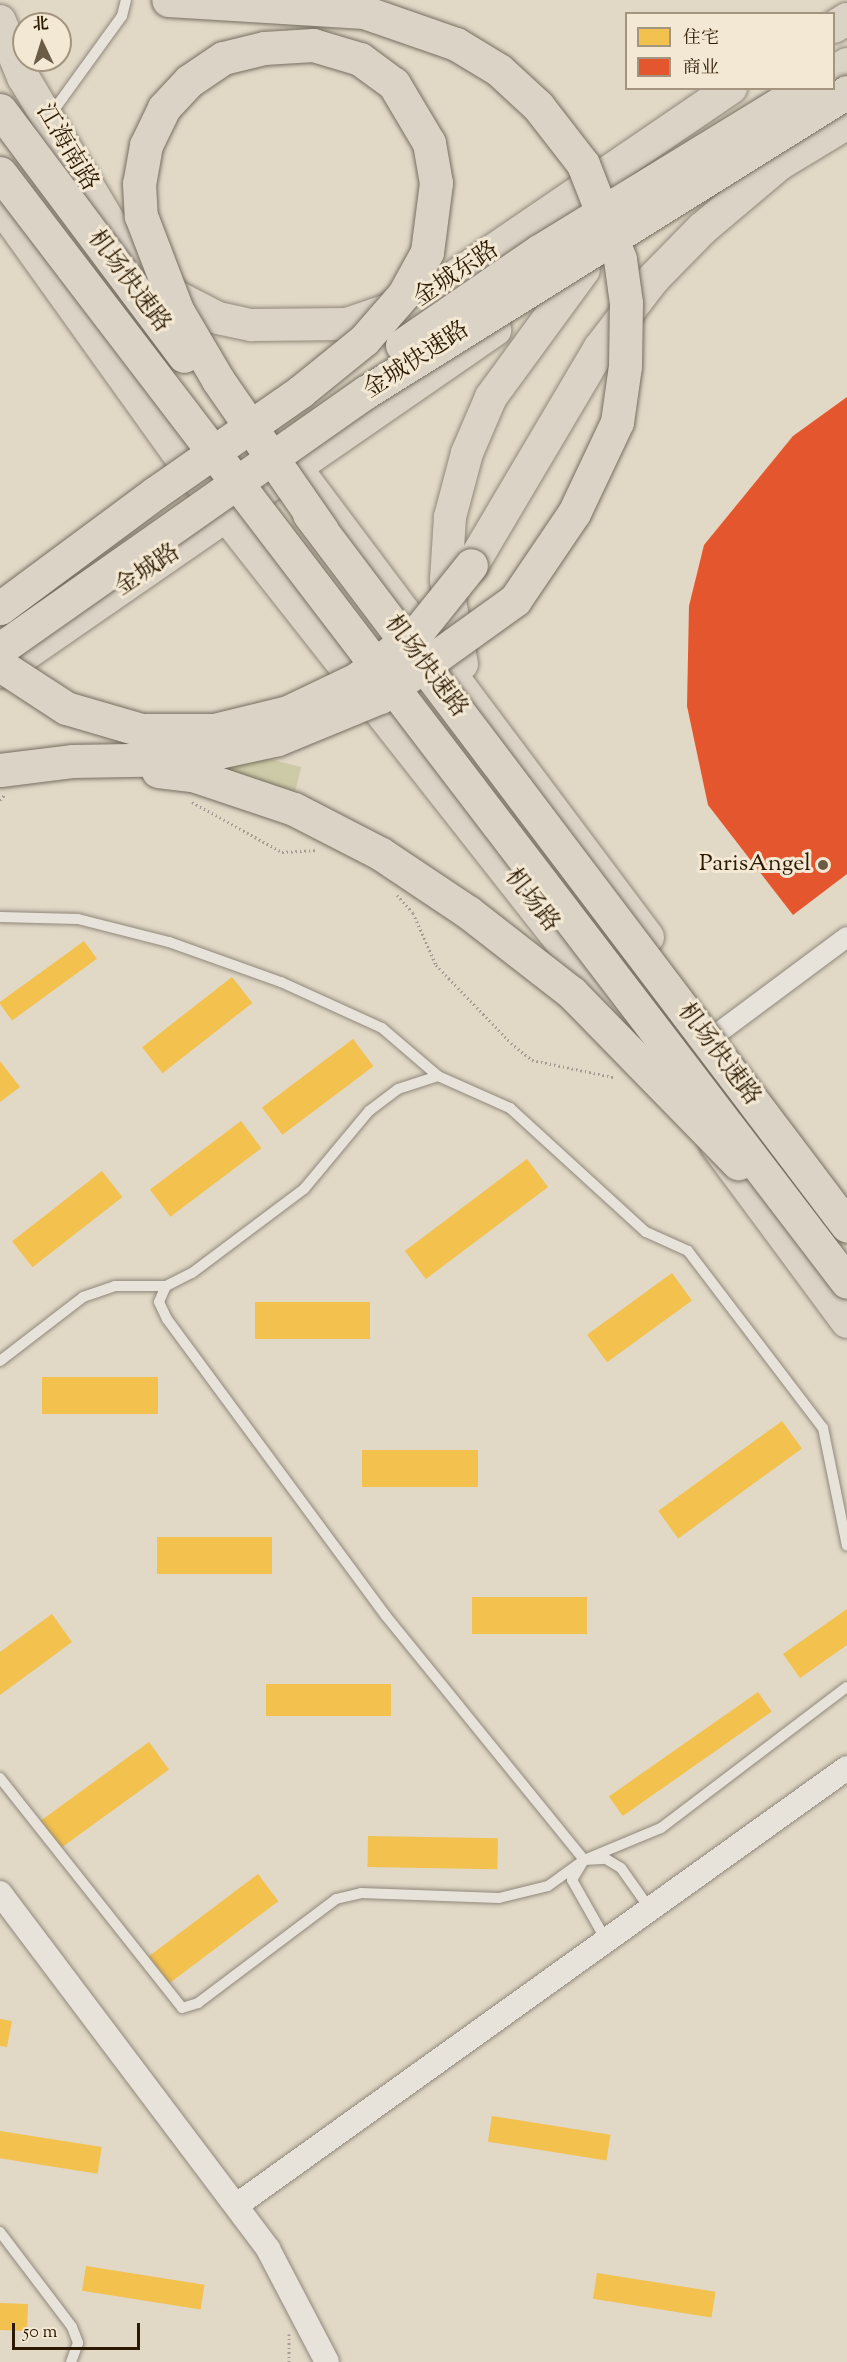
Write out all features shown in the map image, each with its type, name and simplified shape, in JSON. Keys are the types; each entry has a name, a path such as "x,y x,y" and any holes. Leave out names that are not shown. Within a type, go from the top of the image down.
{"highway":[{"path":"6,778 73,761 187,759 278,739 380,697 453,647 515,600 574,513 616,422 625,366 623,281 604,213 583,164 538,106 499,70 456,44 364,12 168,0"},
{"path":"0,608 155,493 233,439 242,432 252,425 262,418 272,411 301,391 364,340 404,294 427,252 436,183 429,143 394,84 360,59 313,45 264,48 223,58 189,81 165,108 146,145 138,183 141,216 177,310 218,380 231,399 244,417 251,427 322,530"},
{"name":"金城快速路","path":"0,620 538,251 802,90"},
{"name":"金城快速路","path":"0,649 366,392 847,92"},
{"name":"机场快速路","path":"0,110 322,530 847,1226"},
{"path":"0,665 66,708 141,730 214,730 288,712 357,679 419,630 471,565 560,410 653,279 702,228 780,163 847,122"},
{"name":"机场快速路","path":"0,173 847,1282"},
{"path":"73,761 196,776 294,809 381,854 514,945 572,993 712,1140 797,1215"}],"main road":[{"name":"江海南路","path":"0,21 49,119 148,280 474,699 847,1205"},
{"name":"金城东路","path":"183,461 728,90"},
{"path":"295,468 584,270 847,105"},
{"path":"0,205 183,461 0,592"},
{"path":"474,699 446,580 450,517 467,453 491,397 584,270"},
{"path":"148,280 218,318 252,325 347,324 423,298"},
{"name":"机场路","path":"183,461 663,1073 847,1322"},
{"name":"金城路","path":"0,672 295,468"}],"street":[{"path":"663,1073 847,937"},
{"path":"237,2205 847,1768"},
{"path":"0,1893 237,2205 295,2296 327,2362"}],"lane":[{"path":"49,119 122,16 126,0"},
{"path":"0,917 78,919 169,942 281,982 382,1028 438,1076 510,1108 646,1232 688,1251 823,1428 847,1546"},
{"path":"438,1076 398,1089 369,1111 304,1189 166,1286 159,1302 167,1319 386,1616 584,1860"},
{"path":"0,1361 83,1297 114,1286 166,1286"},
{"path":"0,1778 182,2008 336,1899 361,1893 499,1898 548,1886 584,1860 661,1828 847,1687"},
{"path":"584,1860 606,1859 621,1869 650,1909"},
{"path":"584,1860 572,1880 606,1940"},
{"path":"0,2232 72,2327 78,2343 71,2362"}],"path":[{"path":"0,800 6,778"},
{"path":"183,799 282,852 321,849"},
{"path":"393,891 413,913 436,965 511,1043 532,1060 613,1077"}],"shaded area":[{"path":"209,744 301,767 289,817 196,794"}],"building: 住宅":[{"path":"84,941 97,959 12,1021 0,1002"},
{"path":"232,977 252,1003 162,1073 142,1047"},
{"path":"353,1039 373,1066 282,1135 262,1108"},
{"path":"0,1061 20,1087 0,1102"},
{"path":"241,1121 261,1148 170,1217 150,1190"},
{"path":"527,1159 548,1187 426,1279 405,1251"},
{"path":"102,1171 122,1197 32,1267 12,1241"},
{"path":"672,1273 692,1301 607,1362 587,1335"},
{"path":"255,1302 370,1302 370,1339 255,1339"},
{"path":"42,1377 158,1377 158,1414 42,1414"},
{"path":"782,1421 802,1449 678,1538 658,1511"},
{"path":"362,1450 478,1450 478,1487 362,1487"},
{"path":"157,1537 272,1537 272,1574 157,1574"},
{"path":"472,1597 587,1597 587,1634 472,1634"},
{"path":"847,1609 847,1645 800,1678 783,1654"},
{"path":"52,1614 72,1642 0,1695 0,1652"},
{"path":"266,1684 391,1684 391,1716 266,1716"},
{"path":"758,1692 772,1712 623,1816 609,1796"},
{"path":"149,1742 169,1770 58,1850 38,1823"},
{"path":"368,1836 498,1838 497,1869 367,1867"},
{"path":"258,1874 278,1901 169,1984 149,1956"},
{"path":"0,2019 12,2021 7,2047 0,2046"},
{"path":"492,2116 611,2135 606,2160 488,2142"},
{"path":"0,2131 102,2147 98,2174 0,2158"},
{"path":"86,2266 205,2285 201,2309 82,2291"},
{"path":"597,2273 716,2292 711,2317 593,2299"},
{"path":"0,2303 28,2304 27,2331 0,2330"}],"building: 商业":[{"path":"847,397 847,874 793,915 708,805 687,706 689,606 704,545 793,436"}],"place":[{"name":"ParisAngel","path":"823,865"}]}
